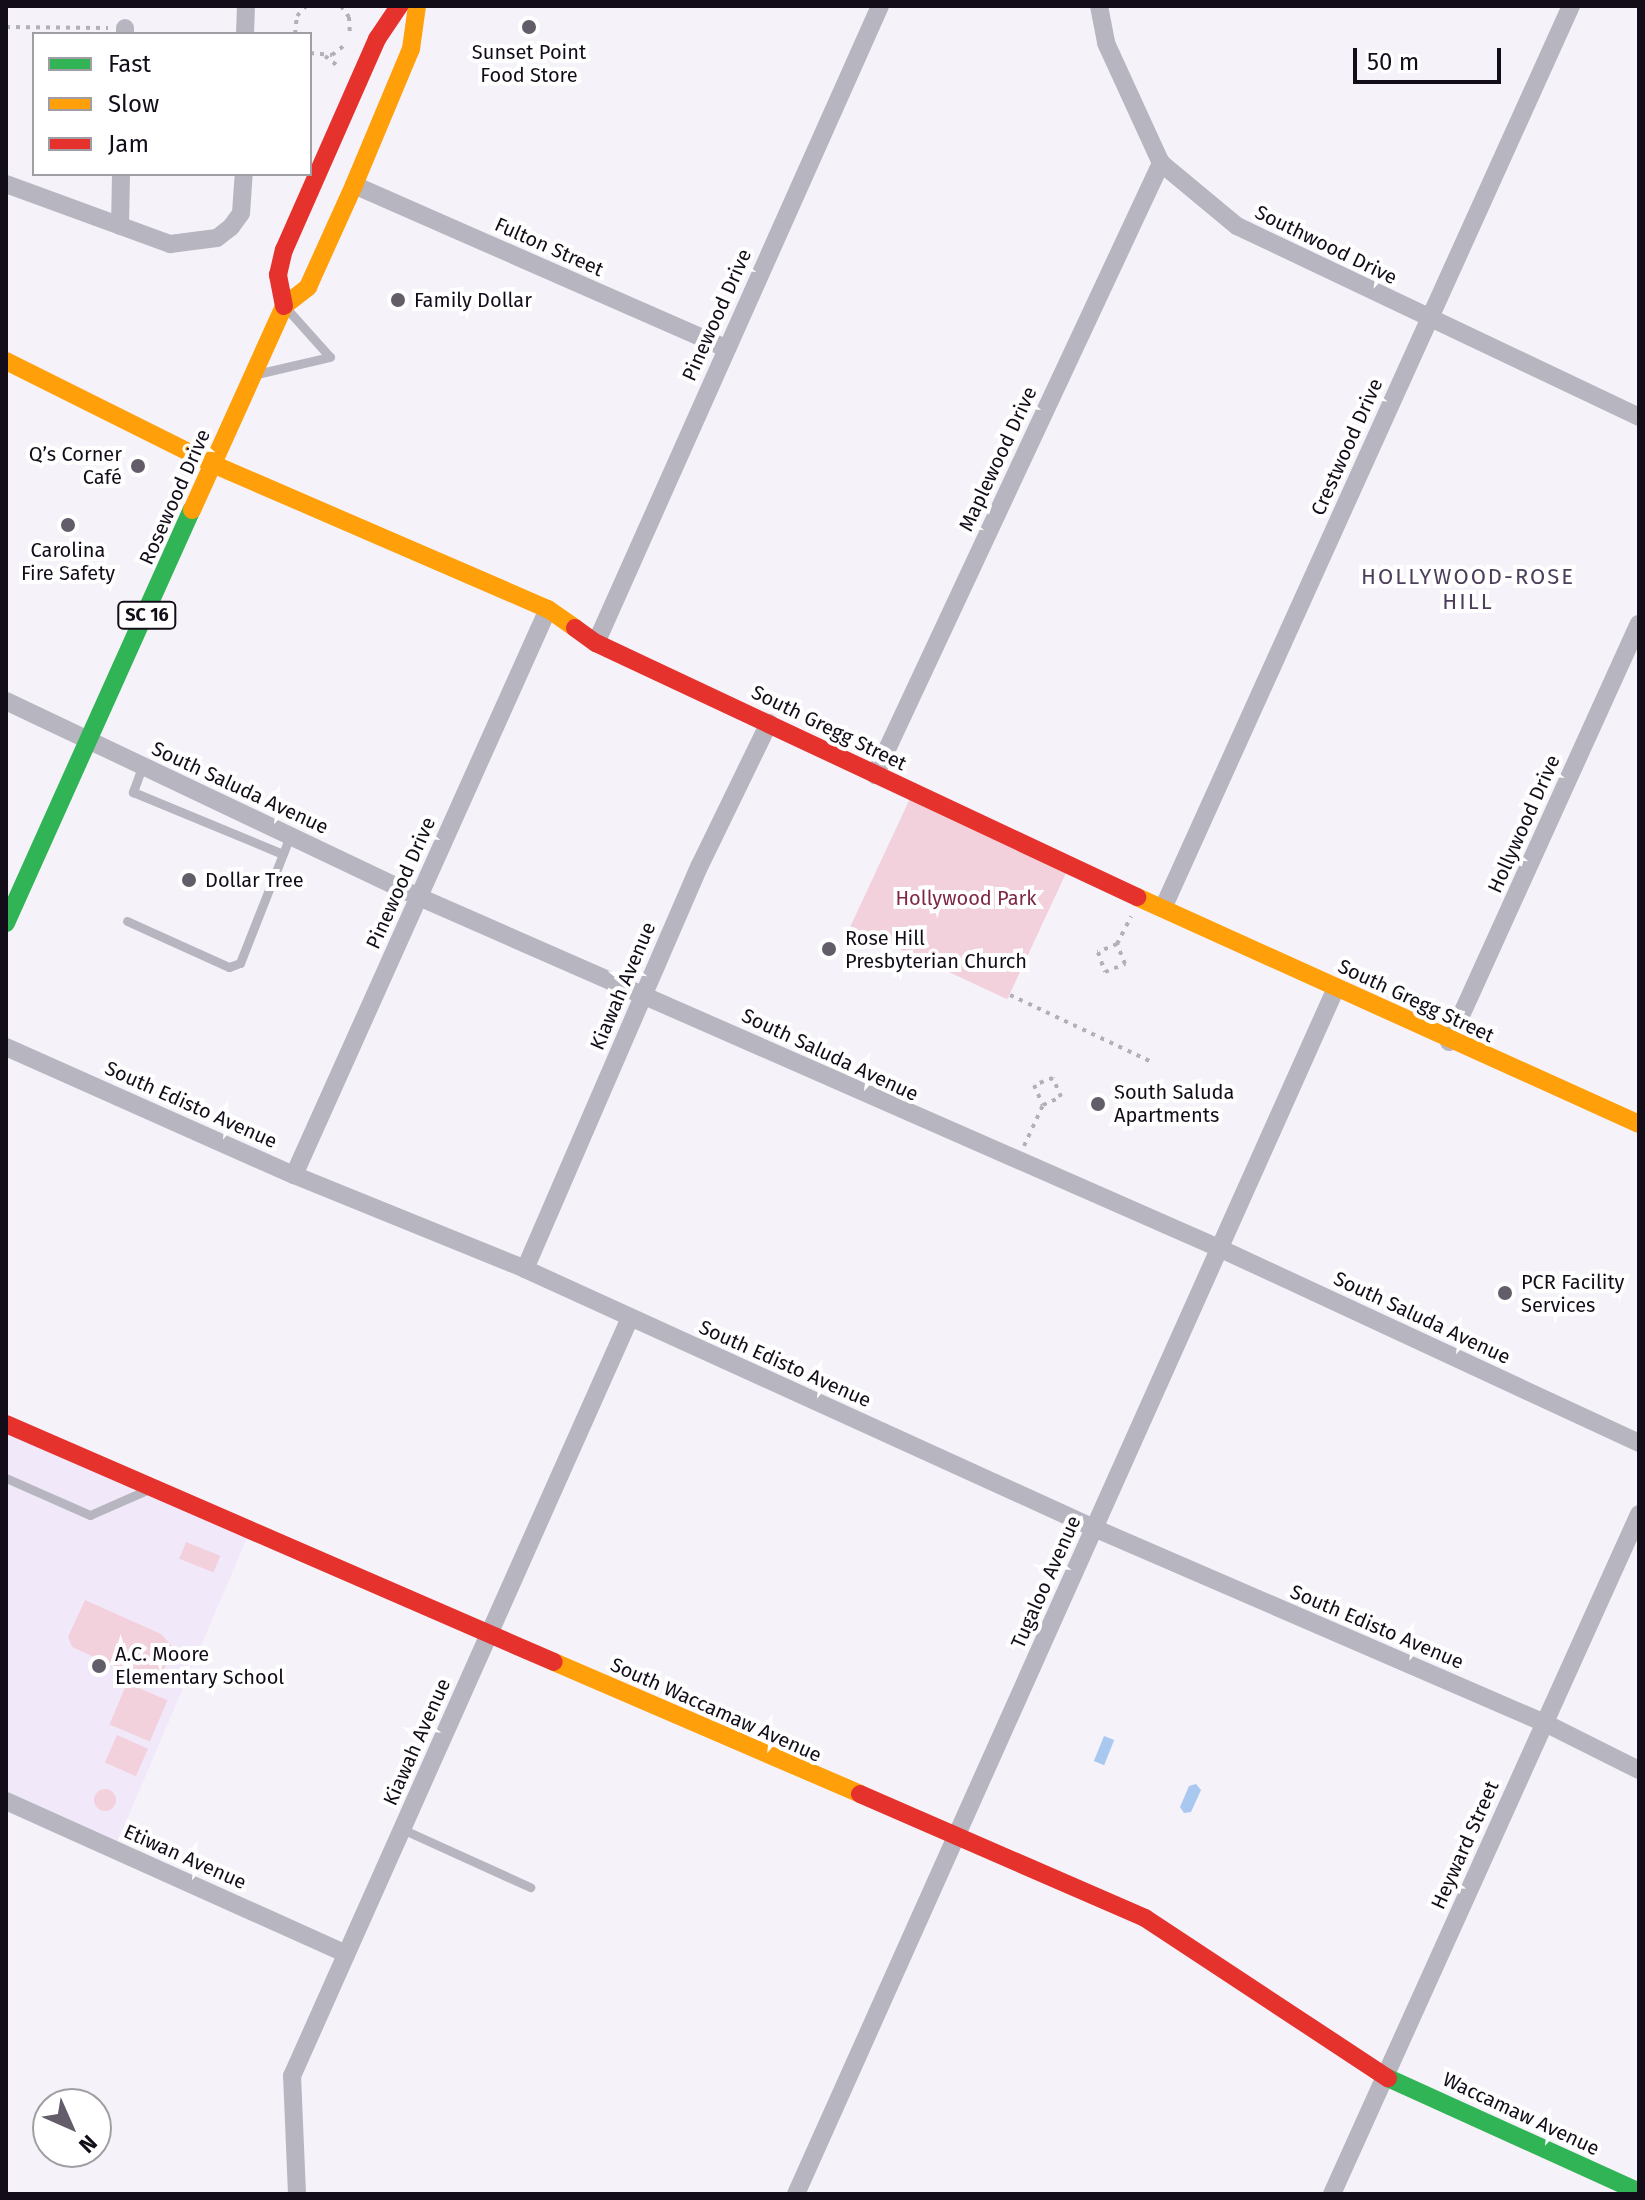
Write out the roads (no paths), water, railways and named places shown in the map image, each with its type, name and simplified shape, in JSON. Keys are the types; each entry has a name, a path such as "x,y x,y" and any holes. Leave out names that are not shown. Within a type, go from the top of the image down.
{"street":[{"path":"245,32 246,6"},
{"name":"Rosewood Drive","path":"284,306 278,275 284,250 377,39 399,6"},
{"name":"Rosewood Drive","path":"6,923 215,465 284,306 308,287 354,185 411,49 417,6"},
{"name":"Pinewood Drive","path":"596,643 880,6"},
{"name":"Southwood Drive","path":"1099,6 1106,43 1161,163 1237,226 1429,321 1639,417"},
{"name":"Crestwood Drive","path":"1164,906 1571,6"},
{"name":"Maplewood Drive","path":"875,775 1161,163"},
{"path":"120,226 121,176"},
{"path":"6,184 170,244 217,238 241,213 244,176"},
{"name":"Fulton Street","path":"354,185 725,348"},
{"name":"South Gregg Street","path":"6,361 215,465 548,609 596,643 875,775 1164,906 1449,1042 1639,1124"},
{"name":"Pinewood Drive","path":"294,1175 548,609"},
{"name":"Hollywood Drive","path":"1449,1042 1639,624"},
{"name":"South Saluda Avenue","path":"6,701 419,897 644,993 933,1126 1219,1248 1639,1443"},
{"name":"Kiawah Avenue","path":"525,1269 644,993 769,723"},
{"name":"Tugaloo Avenue","path":"796,2194 1336,988"},
{"name":"South Edisto Avenue","path":"6,1047 294,1175 525,1269 1094,1528 1545,1723 1639,1770"},
{"name":"Kiawah Avenue","path":"297,2194 292,2076 630,1318"},
{"name":"South Waccamaw Avenue","path":"6,1424 1145,1918 1385,2076"},
{"name":"Heyward Street","path":"1332,2194 1639,1514"},
{"name":"Etiwan Avenue","path":"6,1801 346,1954"},
{"name":"Waccamaw Avenue","path":"1385,2076 1639,2192"}],"lane":[{"path":"254,375 330,357 284,306"},
{"path":"142,767 133,792 283,854"},
{"path":"176,810 186,787"},
{"path":"231,833 240,813"},
{"path":"127,921 229,967 240,963 290,836"},
{"path":"6,1478 90,1515 152,1488"},
{"path":"402,1829 530,1887"}],"water":[{"path":"1104,1736 1114,1740 1104,1765 1094,1761"},
{"path":"1196,1784 1201,1790 1191,1812 1184,1813 1180,1807 1189,1786"}],"place":[{"name":"Sunset Point Food Store","path":"529,27"},
{"name":"Family Dollar","path":"398,300"},
{"name":"Q’s Corner Café","path":"138,466"},
{"name":"Carolina Fire Safety","path":"68,525"},
{"name":"Dollar Tree","path":"189,880"},
{"name":"Rose Hill Presbyterian Church","path":"829,949"},
{"name":"South Saluda Apartments","path":"1098,1104"},
{"name":"PCR Facility Services","path":"1505,1293"},
{"name":"A.C. Moore Elementary School","path":"99,1666"}],"district":[{"name":"HOLLYWOOD-ROSE HILL","path":"1468,588"}],"park label":[{"name":"Hollywood Park","path":"966,898"}]}
